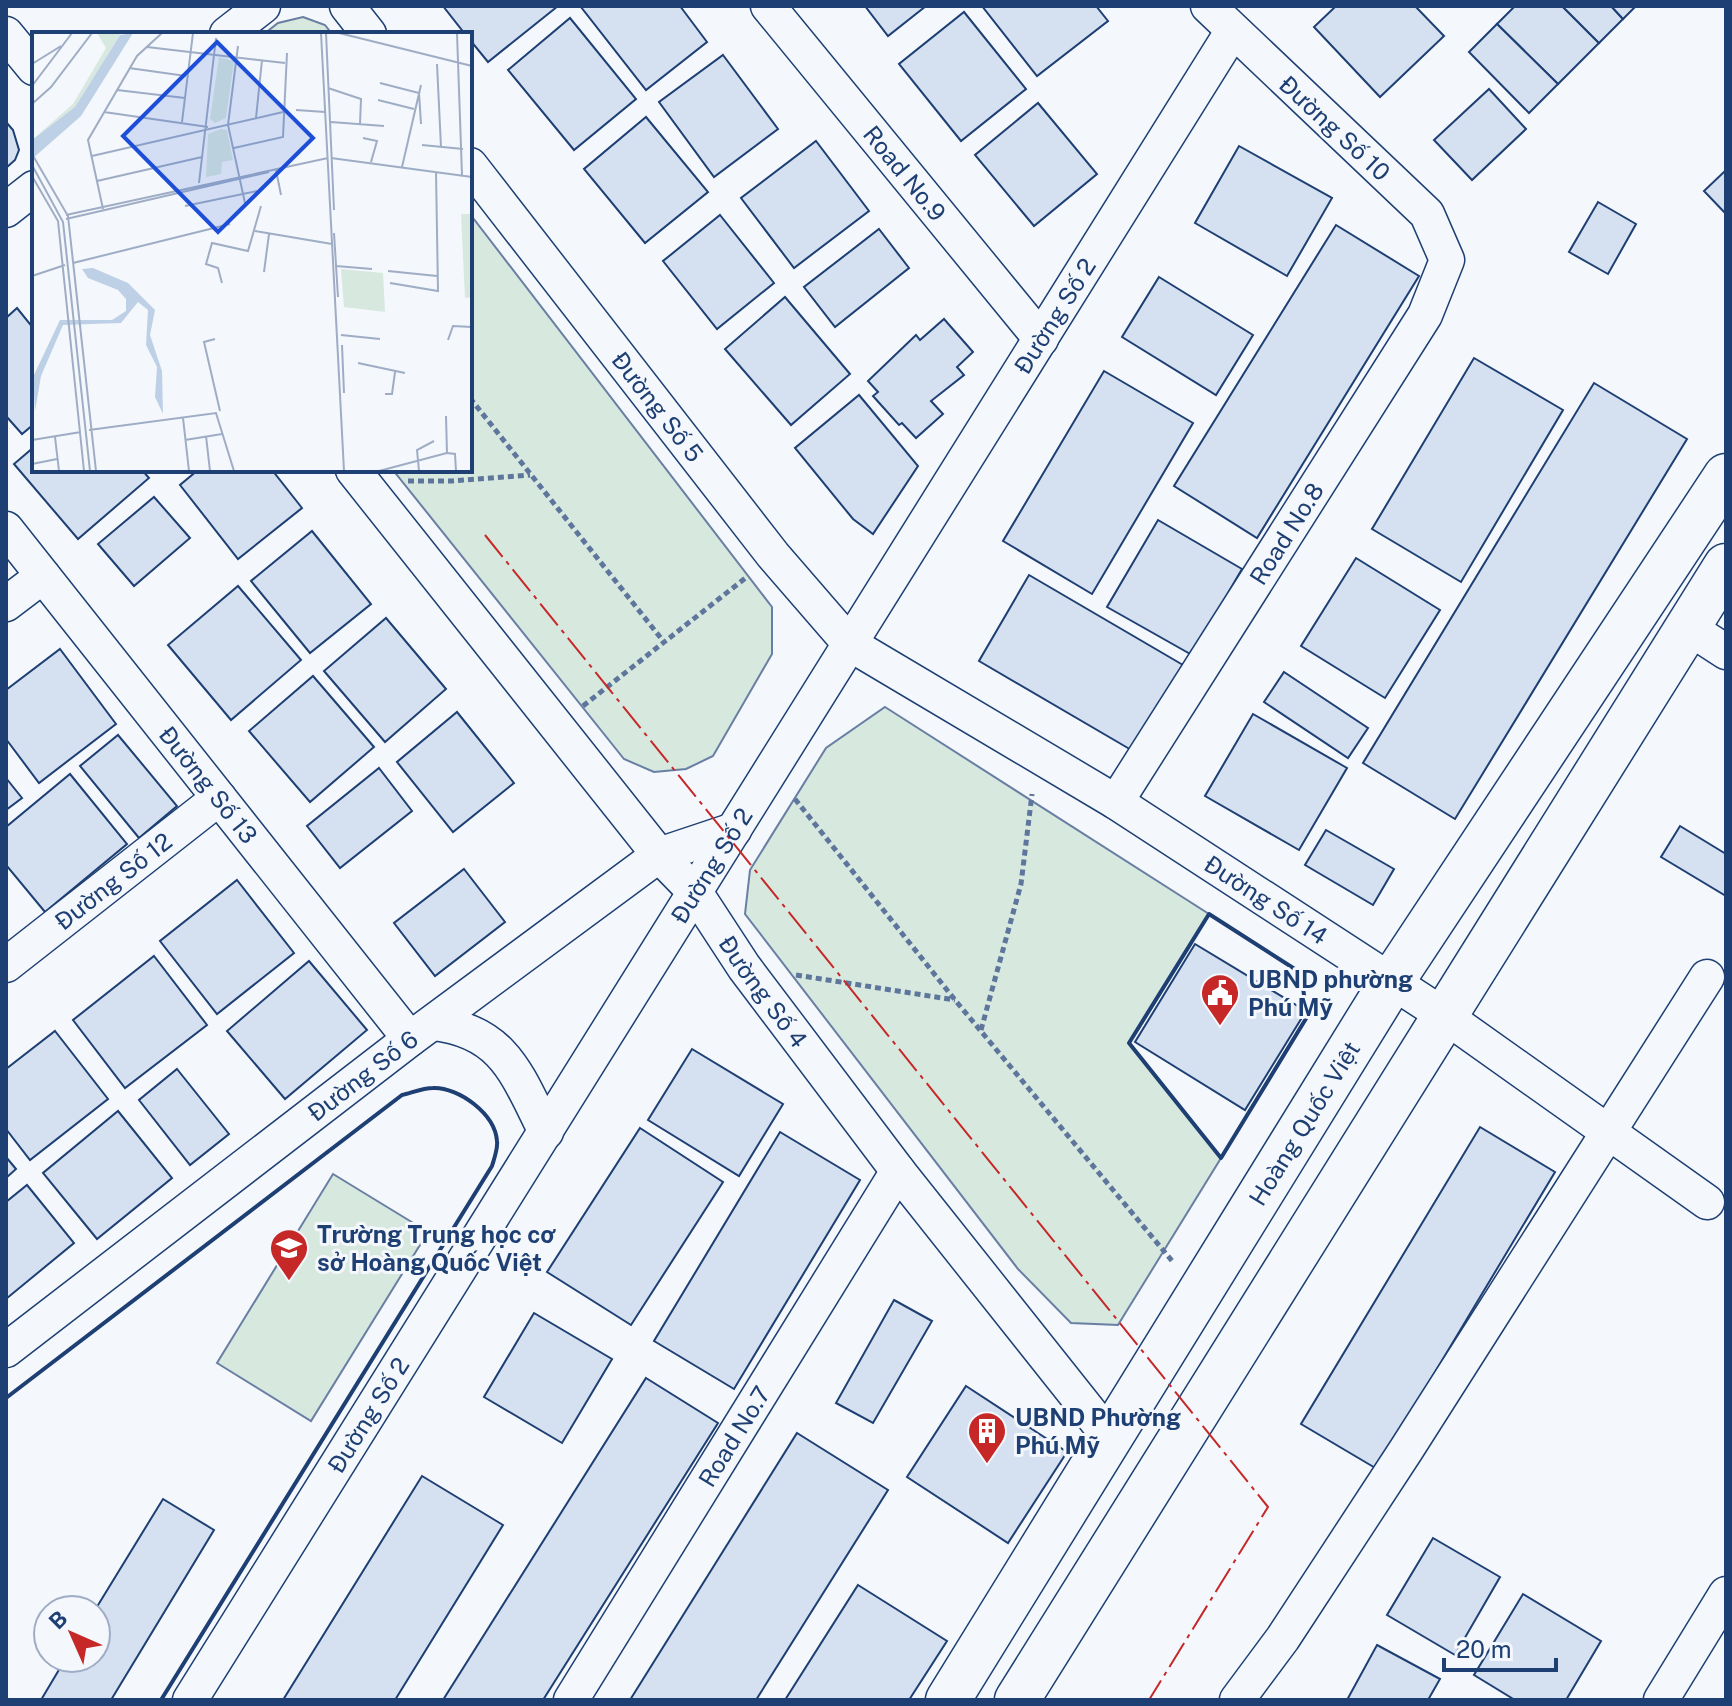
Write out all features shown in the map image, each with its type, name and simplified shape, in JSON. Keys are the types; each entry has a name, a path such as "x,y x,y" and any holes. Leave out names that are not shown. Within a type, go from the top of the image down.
{"main road":[{"name":"Hoàng Quốc Việt","path":"948,1700 1392,981 1726,476"},
{"path":"1017,1700 1442,1014 1726,566"}],"street":[{"path":"230,32 263,6"},
{"path":"347,6 367,32"},
{"name":"Road No.9","path":"768,6 1041,339"},
{"name":"Đường Số 10","path":"1208,6 1427,214 1447,260"},
{"name":"Đường Số 2","path":"190,1700 1232,32"},
{"path":"6,34 32,66"},
{"name":"Đường Số 5","path":"472,168 773,555 850,644"},
{"path":"6,210 32,190"},
{"name":"Road No.8","path":"1116,802 1425,315 1447,260"},
{"name":"Đường Số 4","path":"357,475 659,855 695,892 744,967 898,1171 1111,1439"},
{"name":"Đường Số 13","path":"6,529 219,798 422,1031"},
{"path":"6,604 43,576"},
{"path":"1686,626 1726,652"},
{"name":"Đường Số 14","path":"850,644 1116,802 1392,981 1608,1129 1707,1202"},
{"name":"Đường Số 12","path":"6,965 219,798"},
{"name":"Đường Số 6","path":"6,1350 422,1031 659,855 734,830"},
{"path":"1237,1700 1283,1638 1406,1450 1707,977"},
{"path":"422,1031 461,1027 484,1038 510,1060 546,1132"},
{"name":"Road No.7","path":"571,1700 898,1171"},
{"path":"1661,1700 1726,1594"}],"path":[{"path":"472,400 664,642"},
{"path":"357,475 452,481 531,474"},
{"path":"557,727 773,555"},
{"path":"981,1031 1021,884 1037,755"},
{"path":"772,770 955,1000 1199,1294"},
{"path":"744,967 955,1000"}],"shaded area":[{"path":"303,17 325,25 330,32 267,32 278,23"},
{"path":"472,217 772,607 772,654 713,756 686,769 654,772 624,759 395,472 472,472"},
{"path":"885,707 1209,914 1129,1043 1221,1158 1118,1325 1071,1323 1018,1269 745,914 750,870 826,748"},
{"path":"333,1174 428,1232 311,1421 217,1363"}],"building":[{"path":"443,6 558,6 488,62 472,42 472,32 463,32"},
{"path":"680,6 707,42 646,90 581,7"},
{"path":"865,6 926,6 888,36"},
{"path":"982,6 1096,6 1108,21 1037,76"},
{"path":"1336,6 1415,6 1444,36 1380,97 1314,27"},
{"path":"1515,6 1562,6 1599,43 1558,84 1497,24"},
{"path":"1562,6 1611,6 1623,19 1599,43"},
{"path":"1611,6 1636,6 1623,19"},
{"path":"964,12 1026,89 961,141 899,64"},
{"path":"570,18 636,99 574,150 508,70"},
{"path":"1497,24 1558,84 1529,113 1469,52"},
{"path":"723,55 778,129 714,177 659,102"},
{"path":"1489,89 1526,129 1472,180 1434,140"},
{"path":"1038,103 1097,174 1034,226 975,155"},
{"path":"646,117 708,192 645,243 584,169"},
{"path":"6,122 13,130 19,150 15,160 6,168"},
{"path":"816,141 869,211 794,268 741,198"},
{"path":"1239,146 1332,198 1287,276 1195,223"},
{"path":"1726,170 1726,214 1704,191"},
{"path":"1598,202 1636,224 1608,274 1569,252"},
{"path":"720,215 774,283 717,329 663,261"},
{"path":"1336,225 1419,276 1257,538 1174,486"},
{"path":"879,229 909,268 835,327 804,287"},
{"path":"1159,277 1253,335 1216,395 1122,337"},
{"path":"785,297 850,374 791,425 725,349"},
{"path":"17,308 32,327 32,426 22,434 6,416 6,318"},
{"path":"944,319 973,352 957,367 964,375 931,401 943,414 916,438 902,423 899,425 873,396 878,392 868,381 916,335 920,340"},
{"path":"1474,358 1563,410 1461,582 1372,529"},
{"path":"1104,371 1193,423 1092,594 1003,541"},
{"path":"1594,383 1687,439 1455,819 1363,763"},
{"path":"859,395 918,466 873,534 853,519 795,448"},
{"path":"32,449 32,472 144,472 149,478 78,539 14,464"},
{"path":"196,472 274,472 302,508 238,559 180,485"},
{"path":"154,497 190,538 134,586 98,544"},
{"path":"1158,520 1242,569 1192,655 1107,607"},
{"path":"312,531 371,604 310,653 251,581"},
{"path":"1356,558 1440,610 1385,698 1301,646"},
{"path":"1029,575 1183,665 1133,751 979,661"},
{"path":"238,586 301,660 231,720 168,645"},
{"path":"386,618 446,689 385,742 324,671"},
{"path":"60,649 116,724 39,783 6,739 6,690"},
{"path":"1284,672 1368,728 1348,758 1264,702"},
{"path":"313,676 374,747 310,802 249,731"},
{"path":"457,712 514,783 453,832 397,762"},
{"path":"1253,714 1347,768 1299,850 1205,796"},
{"path":"118,735 177,806 139,838 80,766"},
{"path":"379,768 412,811 340,868 307,826"},
{"path":"70,774 127,844 45,912 6,865 6,827"},
{"path":"6,778 22,798 6,810"},
{"path":"1680,826 1726,854 1726,896 1661,857"},
{"path":"1326,830 1394,869 1373,905 1305,865"},
{"path":"464,869 505,922 435,976 394,923"},
{"path":"237,880 294,953 217,1014 160,941"},
{"name":"UBND phường Phú Mỹ","path":"1195,944 1306,1011 1245,1110 1135,1042"},
{"path":"154,956 207,1025 125,1088 73,1020"},
{"path":"309,961 367,1030 285,1099 227,1031"},
{"path":"55,1031 108,1099 30,1160 6,1129 6,1069"},
{"path":"692,1049 783,1104 739,1176 648,1120"},
{"path":"177,1069 229,1134 190,1165 139,1100"},
{"path":"118,1111 172,1178 97,1239 43,1173"},
{"path":"1480,1127 1555,1172 1377,1469 1301,1424"},
{"path":"640,1128 723,1182 631,1325 547,1272"},
{"path":"780,1132 860,1180 734,1389 654,1341"},
{"path":"6,1157 16,1169 6,1178"},
{"path":"27,1185 74,1243 6,1299 6,1202"},
{"path":"894,1300 932,1321 873,1423 836,1403"},
{"path":"534,1313 612,1359 562,1443 484,1397"},
{"path":"646,1378 718,1423 543,1700 443,1700"},
{"name":"UBND Phường Phú Mỹ","path":"966,1386 1067,1452 1008,1543 907,1477"},
{"path":"797,1433 888,1490 756,1700 630,1700"},
{"path":"422,1476 503,1525 395,1700 283,1700"},
{"path":"163,1499 214,1530 111,1700 41,1700 56,1674 112,1674 112,1594 105,1594"},
{"path":"1433,1538 1500,1577 1455,1655 1387,1615"},
{"path":"858,1585 947,1641 909,1700 785,1700"},
{"path":"1523,1594 1601,1641 1566,1700 1515,1700 1474,1675"},
{"path":"1377,1645 1440,1679 1428,1700 1347,1700"}],"wall":[{"path":"1209,914 1301,973 1307,1017 1221,1158 1129,1043 1209,914"},
{"path":"6,1398 402,1095 429,1088 454,1092 474,1104 490,1121 497,1144 492,1166 161,1700"}],"power":[{"path":"485,535 1268,1507 1149,1700"}],"place":[{"name":"UBND phường Phú Mỹ","path":"1220,1027"},
{"name":"Trường Trung học cơ sở Hoàng Quốc Việt","path":"289,1282"},
{"name":"UBND Phường Phú Mỹ","path":"987,1465"}]}
